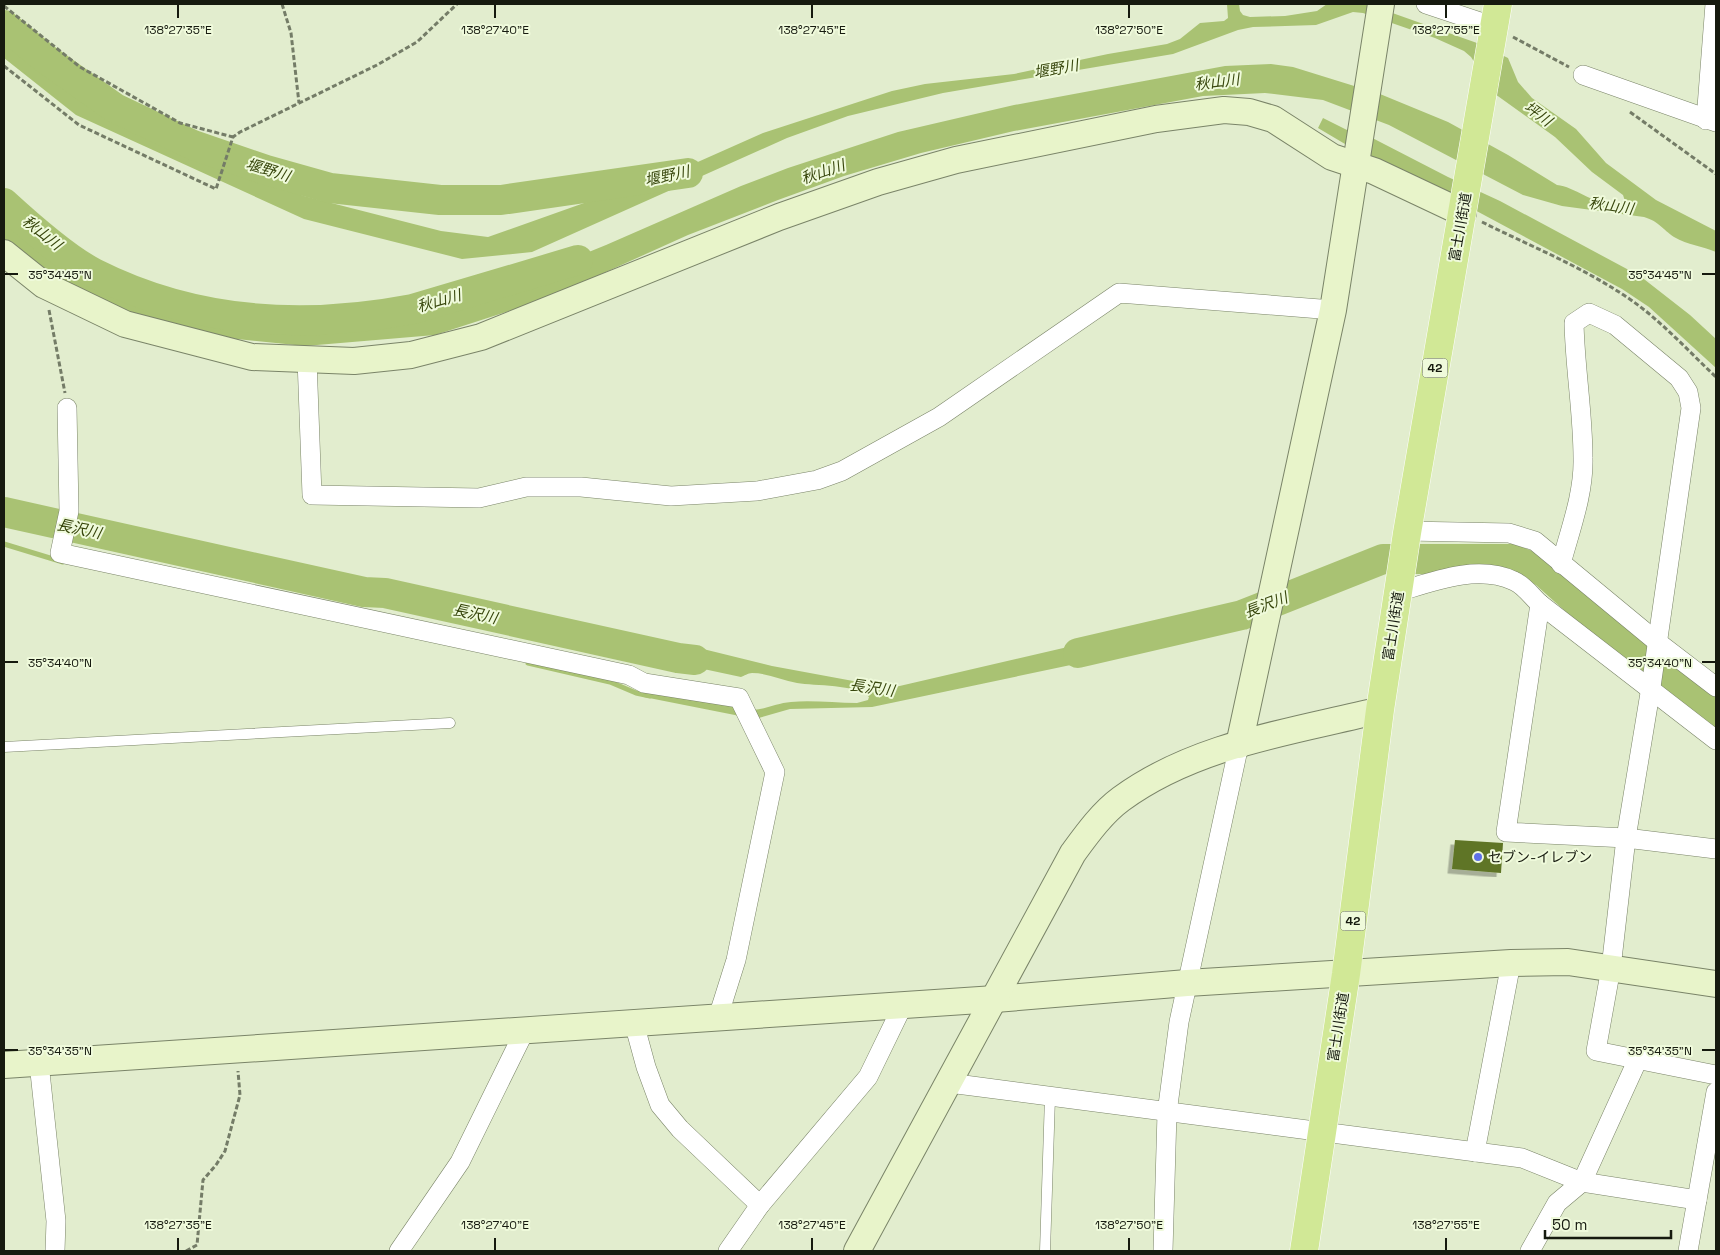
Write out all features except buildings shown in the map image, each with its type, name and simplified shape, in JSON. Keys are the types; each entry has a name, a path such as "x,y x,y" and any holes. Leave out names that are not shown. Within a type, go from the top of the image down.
{"main road":[{"name":"富士川街道","path":"1304,1251 1346,974 1380,710 1407,532 1496,15"}],"street":[{"path":"1163,1251 1167,1113 1187,983 1333,310 1381,4"},
{"path":"1426,4 1496,15"},
{"path":"1583,75 1711,121 1715,4"},
{"path":"4,253 44,285 125,324 252,357 354,361 411,355 481,337 779,217 878,182 956,160 1156,119 1224,110 1250,112 1273,119 1332,157 1356,158 1392,179 1464,208"},
{"path":"307,359 312,496 479,498 526,486 581,486 671,496 757,491 817,480 842,471 939,417 1119,293 1333,310"},
{"path":"1561,564 1579,496 1584,459 1575,370 1574,323 1589,313 1615,325 1679,378 1688,392 1691,408 1651,687 1626,838 1611,968 1596,1051 1716,1075"},
{"path":"67,408 68,511 60,553 629,675 644,683 739,698 775,772 736,960 718,1017"},
{"path":"1407,532 1509,533 1535,541 1656,642 1716,687"},
{"path":"1398,591 1453,576 1498,575 1516,582 1540,604 1651,687 1716,740"},
{"path":"1540,604 1506,832 1626,838 1716,849"},
{"path":"857,1251 1073,853 1093,827 1120,800 1164,772 1210,753 1380,710"},
{"path":"4,1065 995,999 1187,983 1511,963 1568,962 1716,984"},
{"path":"1475,1152 1511,963"},
{"path":"728,1251 760,1205 868,1077 903,1005"},
{"path":"634,1023 646,1067 660,1105 680,1129 760,1205"},
{"path":"399,1251 460,1162 525,1030"},
{"path":"1530,1251 1558,1203 1582,1182 1638,1059"},
{"path":"39,1063 56,1221 56,1251"},
{"path":"948,1083 1522,1158 1582,1182 1697,1200"},
{"path":"1688,1251 1716,1092"}],"lane":[{"path":"4,747 450,722"},
{"path":"1045,1251 1050,1097"}],"path":[{"path":"282,4 291,33 299,103"},
{"path":"4,66 79,125 216,188 233,137 377,65 417,42 457,4"},
{"path":"4,6 80,67 180,124 233,137"},
{"path":"1464,208 1621,293 1649,313 1716,377"},
{"path":"44,285 67,408"},
{"path":"186,1251 197,1245 203,1180 225,1151 240,1095 236,1050"}],"water":[{"name":"坪川","path":"1227,4 1239,4 1243,15 1250,17 1285,16 1317,11 1327,4 1367,4 1477,43 1508,58 1518,82 1532,98 1576,129 1606,163 1656,200 1716,231 1716,252 1679,240 1657,223 1644,217 1562,206 1523,195 1389,125 1323,100 1265,93 1203,96 1014,131 921,153 844,176 778,200 688,235 546,299 435,335 305,346 208,336 134,320 50,272 4,239 4,205 53,253 136,301 212,319 305,329 446,310 606,245 741,186 788,168 898,132 1014,105 1225,66 1271,64 1293,67 1380,94 1448,122 1557,185 1599,202 1617,204 1625,201 1623,195 1592,172 1555,137 1495,94 1471,57 1464,51 1435,38 1363,13 1353,12 1316,25 1253,27 1238,30 1173,54 943,93 848,116 787,138 532,252 462,259 304,219 76,115 4,58 4,32 68,82 132,121 236,170 304,196 441,231 488,237 691,165 763,133 892,91 925,84 1014,74 1108,54 1167,44 1180,39 1200,23 1224,21 1228,18"},
{"path":"1323,118 1347,130 1351,127 1448,177 1500,201 1640,276 1690,315 1716,339 1716,368 1649,307 1622,289 1432,185 1345,144 1318,128"},
{"path":"1115,636 1123,654 872,707 790,709 755,719 644,697 645,692 753,710 791,702 857,703 868,700 869,697 855,690 835,686 797,683 758,673 751,673 741,677 652,658 655,648 688,651 695,647 772,666 891,688"}],"waterway":[{"name":"堰野川","path":"4,25 46,59 115,108 193,145 266,170 330,188 440,200 501,200 688,173"},
{"name":"秋山川","path":"4,203 59,250 94,273 132,290 171,303 210,312 250,318 290,320 331,319 372,316 413,309 578,260"},
{"name":"長沢川","path":"4,512 364,592 385,593 678,658 695,660"},
{"path":"4,544 63,562"},
{"name":"長沢川","path":"1078,653 1242,615 1383,559 1512,559 1544,572 1582,606 1716,713"},
{"path":"528,663 610,682 636,693 650,696"}],"place":[{"name":"セブン-イレブン","path":"1478,857"}]}
